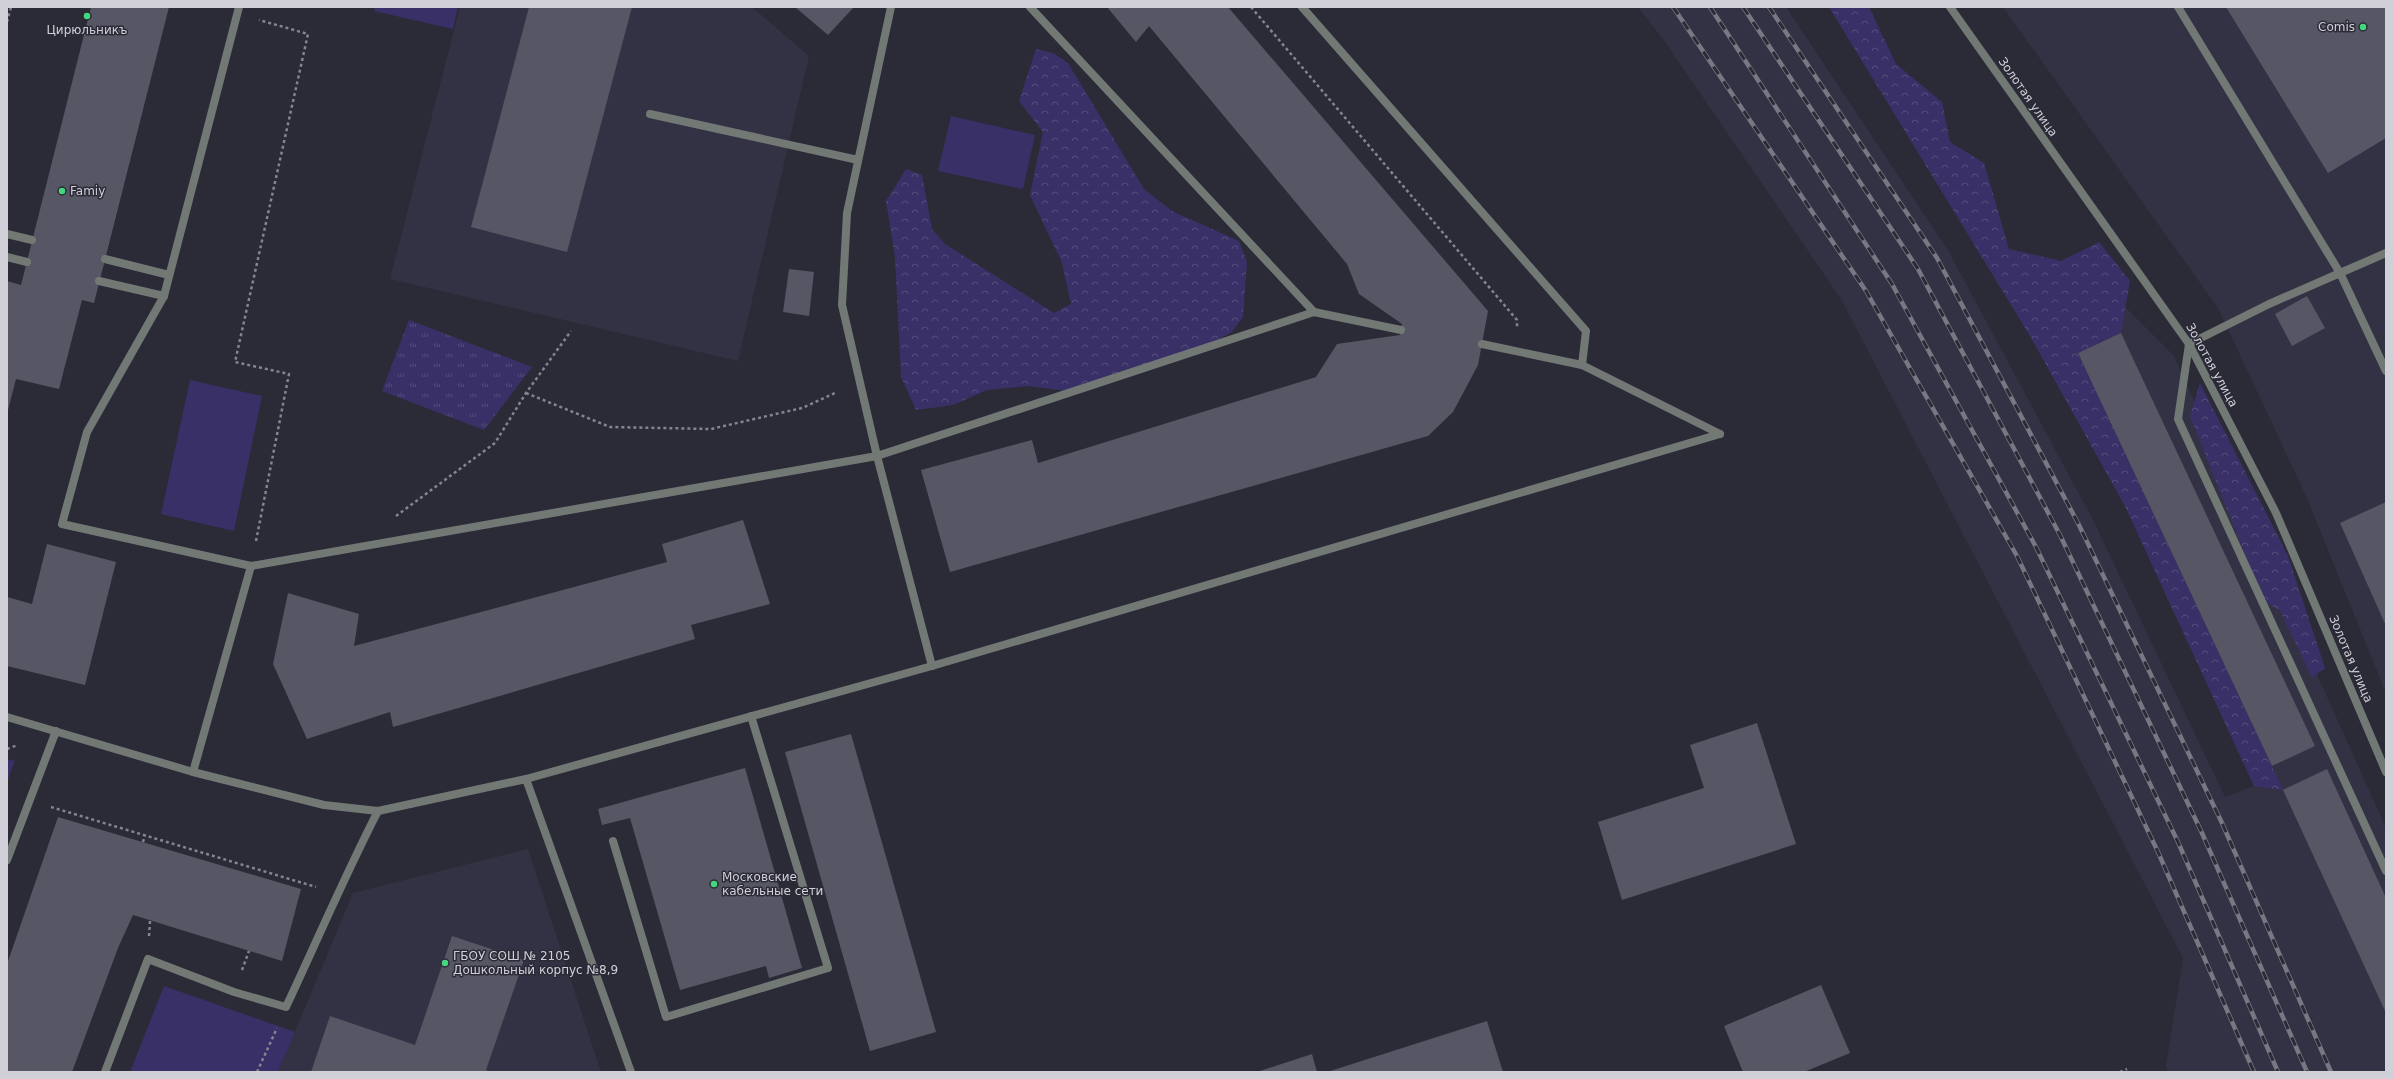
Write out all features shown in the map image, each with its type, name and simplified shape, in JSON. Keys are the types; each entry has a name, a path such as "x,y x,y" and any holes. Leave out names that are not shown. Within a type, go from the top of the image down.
{"street":[{"path":"891,7 847,213 842,305 877,456 932,666"},
{"path":"1030,7 1314,312"},
{"path":"1302,7 1586,331 1582,365"},
{"name":"Золотая улица","path":"1950,7 2189,344 2276,513 2386,772"},
{"path":"2178,7 2340,273 2386,370"},
{"path":"239,10 164,296 87,432 62,524 251,566 877,456 1314,312 1401,330"},
{"path":"650,114 858,160"},
{"path":"7,234 32,240"},
{"path":"2386,253 2269,304 2189,344 2178,419 2386,871"},
{"path":"7,257 27,262"},
{"path":"105,259 169,275"},
{"path":"99,281 164,296"},
{"path":"7,717 194,772 324,805 378,811 526,779 932,666 1720,434 1582,365 1482,344"},
{"path":"194,772 251,566"},
{"path":"613,841 666,1017 828,968 752,716"},
{"path":"7,860 56,731"},
{"path":"526,779 631,1072"},
{"path":"104,1072 148,960 234,992 286,1007 337,894 378,811"}],"path":[{"path":"7,22 11,7"},
{"path":"1250,7 1517,320 1517,352"},
{"path":"239,10 308,34 236,362 289,374 251,566"},
{"path":"390,521 495,443 526,393 571,331"},
{"path":"526,393 610,427 712,429 802,408 860,381"},
{"path":"30,801 337,894"},
{"path":"143,842 145,835"},
{"path":"256,1072 286,1007"},
{"path":"2120,1072 2127,1070"}],"shaded area":[{"path":"460,7 752,7 809,56 738,361 390,279"},
{"path":"1638,7 1786,7 1949,252 2093,520 2225,797 2254,786 2125,506 2030,336 2116,298 2174,356 2386,828 2386,1072 2168,1072 2166,1066 2183,958 1841,299 1663,39"},
{"path":"2003,7 2386,7 2386,693 2306,496 2218,308"},
{"name":"ГБОУ СОШ № 2105 Дошкольный корпус №8,9","path":"528,849 601,1072 278,1072 353,893"}],"green space":[{"path":"375,7 458,7 453,29 374,11"},
{"path":"1829,7 1869,7 1896,64 1942,102 1950,142 1984,163 2009,249 2061,261 2099,242 2130,281 2121,333 2078,353 2283,790 2254,786 2125,506 2030,336"},
{"path":"1036,49 1053,53 1068,63 1144,189 1172,211 1239,241 1247,262 1243,317 1232,332 1199,351 1067,391 1029,386 987,390 953,405 916,410 901,377 895,258 886,201 906,169 922,175 932,229 945,244 1054,313 1071,304 1062,263 1030,195 1043,132 1019,101"},
{"path":"951,116 1035,135 1023,189 938,171"},
{"path":"409,320 532,367 484,430 382,391"},
{"path":"190,380 262,396 234,531 161,514"},
{"path":"2200,383 2288,556 2325,668 2312,678 2280,610 2264,602 2190,416"},
{"path":"7,759 15,761 7,782"},
{"path":"164,986 295,1032 278,1072 130,1072"}],"building":[{"path":"91,7 169,7 94,303 82,300 59,389 16,379 7,414 7,281 21,285"},
{"path":"529,7 632,7 567,252 471,227"},
{"path":"795,7 854,7 828,35"},
{"path":"1107,7 1228,7 1488,311 1478,365 1453,412 1428,436 950,572 921,470 1032,440 1038,463 1316,377 1337,344 1400,335 1402,324 1359,294 1347,264 1149,26 1136,42"},
{"path":"2226,7 2386,7 2386,138 2328,173"},
{"path":"789,269 814,272 809,316 783,312"},
{"path":"2307,296 2325,328 2292,346 2275,314"},
{"path":"2121,333 2315,746 2272,766 2078,353"},
{"path":"2386,502 2386,626 2340,523"},
{"path":"743,520 770,604 691,625 695,639 393,727 390,712 307,739 273,664 288,593 359,614 354,646 667,562 662,544"},
{"path":"47,544 116,562 85,685 7,666 7,597 32,604"},
{"path":"1757,723 1796,844 1622,900 1598,822 1704,788 1690,745"},
{"path":"851,734 936,1032 870,1051 785,752"},
{"name":"Московские кабельные сети","path":"745,768 802,968 769,978 766,966 680,990 630,818 602,825 598,809"},
{"path":"2327,769 2386,898 2386,1013 2283,790"},
{"path":"58,817 301,889 282,961 133,915 118,948 72,1072 7,1072 7,964"},
{"path":"452,936 524,960 486,1070 491,1072 311,1072 330,1016 415,1045"},
{"path":"1821,985 1850,1053 1804,1072 1743,1072 1724,1026"},
{"path":"1487,1021 1503,1072 1327,1072"},
{"path":"1312,1054 1317,1072 1257,1072"}],"railway":[{"path":"1673,7 1866,291 2017,556 2158,852 2254,1072"},
{"path":"1710,7 1892,284 2036,547 2178,842 2278,1072"},
{"path":"1743,7 1918,269 2060,535 2202,833 2307,1072"},
{"path":"1769,7 1937,258 2079,525 2222,823 2331,1072"}],"place":[{"name":"Цирюльникъ","path":"87,16"},
{"name":"Comis","path":"2363,27"},
{"name":"Famiy","path":"62,191"},
{"name":"Московские кабельные сети","path":"714,884"},
{"name":"ГБОУ СОШ № 2105 Дошкольный корпус №8,9","path":"445,963"}]}
